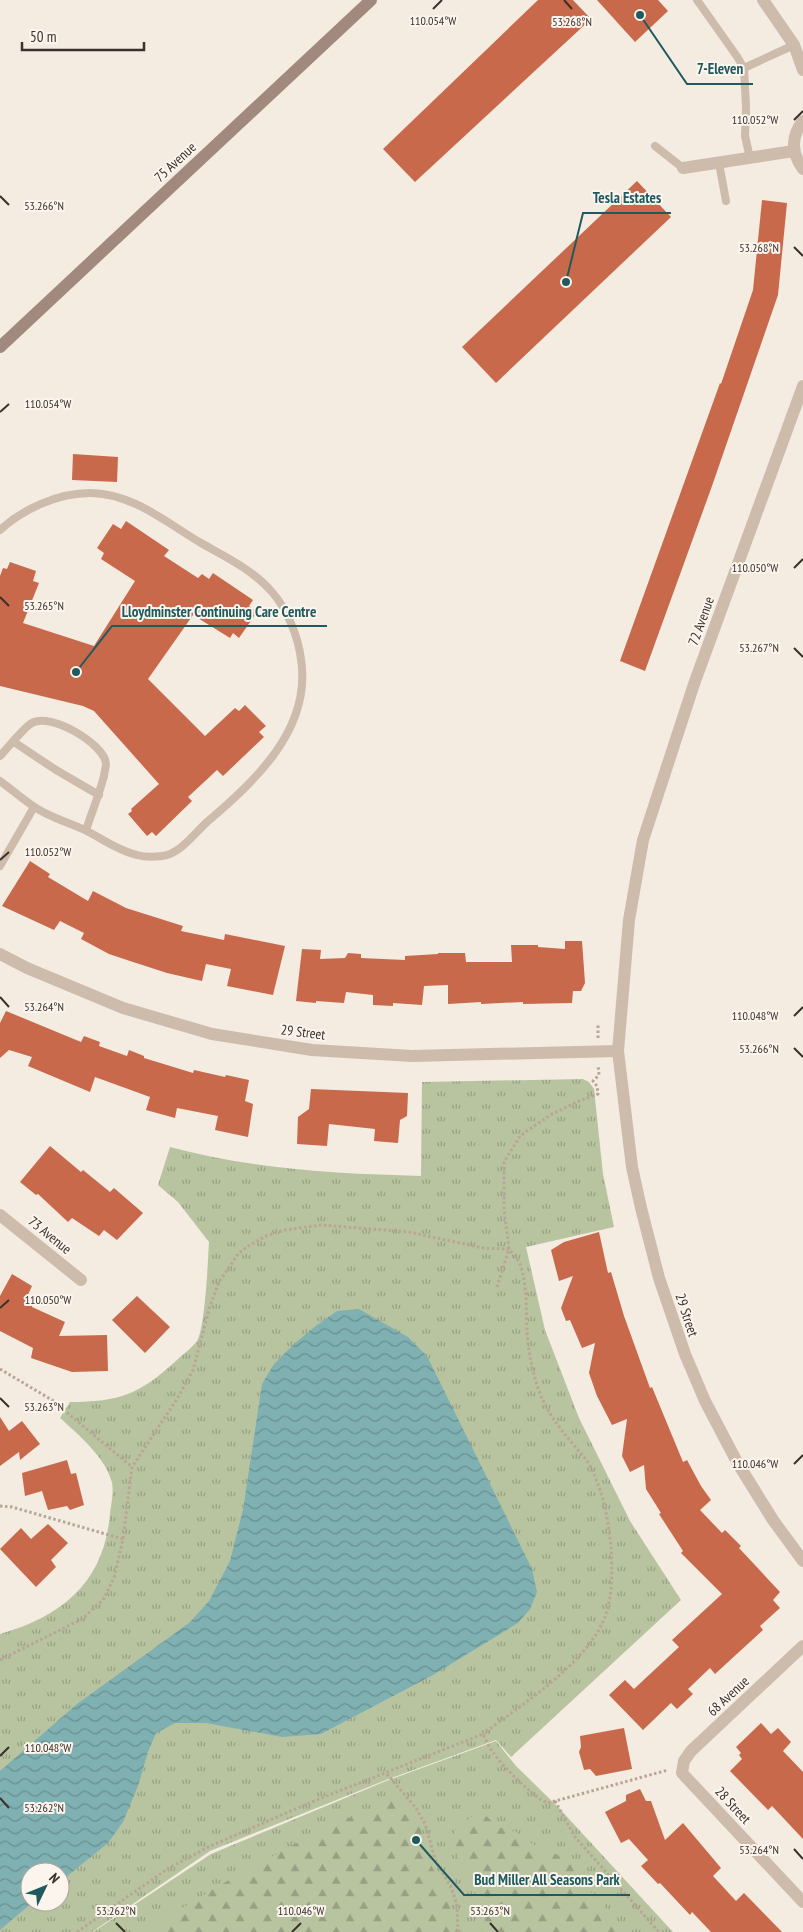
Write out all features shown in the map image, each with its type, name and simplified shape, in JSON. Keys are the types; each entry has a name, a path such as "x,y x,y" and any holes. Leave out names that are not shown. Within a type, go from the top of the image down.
{"main road":[{"name":"75 Avenue","path":"0,347 371,0"}],"street":[{"path":"763,0 794,45 803,70"},
{"path":"803,121 796,131 793,141 797,161 803,169"},
{"path":"684,168 794,151"},
{"name":"72 Avenue","path":"643,840 694,684 803,386"},
{"name":"29 Street","path":"643,840 629,920 618,1051 632,1167 641,1208 659,1278 685,1354 705,1401 737,1462 773,1520 803,1561"},
{"name":"29 Street","path":"0,954 27,968 124,1008 221,1036 312,1050 412,1056 618,1051"},
{"name":"73 Avenue","path":"0,1215 81,1280"},
{"name":"68 Avenue","path":"682,1773 684,1761 690,1751 803,1646"},
{"name":"28 Street","path":"682,1773 803,1902"}],"lane":[{"path":"697,0 744,68 745,136 750,158"},
{"path":"744,68 794,45"},
{"path":"655,146 684,168"},
{"path":"719,163 726,201"},
{"path":"0,530 20,515 52,500 89,493 126,501 149,511 245,568 273,593 285,612 298,645 302,675 299,704 288,734 276,753 253,781 182,845 164,856 136,855 34,807 0,781"},
{"path":"0,756 32,722 44,721 57,723 78,734 100,751 106,764 99,795 86,830"},
{"path":"14,742 56,770 99,795"},
{"path":"0,866 34,807"}],"path":[{"path":"497,1287 509,1249 504,1208 504,1162 520,1136 552,1114 598,1094 597,1086 593,1081 599,1075"},
{"path":"0,1660 82,1619 103,1600 114,1578 123,1539 132,1467 177,1399 193,1370 210,1306 219,1282 238,1254 266,1236 285,1230 321,1226 409,1232 483,1248 509,1249 520,1263 525,1287 528,1344 536,1380 552,1418 589,1464 599,1486 608,1520 612,1568 610,1598 606,1613 594,1638 548,1684 483,1734 248,1828 208,1847 170,1868 77,1932"},
{"path":"0,1369 52,1400 132,1467"},
{"path":"0,1506 12,1507 123,1539"},
{"path":"483,1734 493,1753 525,1786 542,1801 548,1803 659,1773"},
{"path":"386,1774 416,1808 425,1824 436,1862 451,1887 457,1905 458,1932"},
{"path":"556,1801 575,1837 659,1932"}],"green space":[{"path":"583,1079 589,1082 594,1089 603,1174 614,1227 526,1247 545,1330 579,1418 630,1521 681,1600 511,1757 496,1740 386,1780 210,1851 92,1932 0,1932 0,1634 43,1617 61,1606 76,1593 89,1577 99,1559 106,1538 113,1490 109,1474 98,1456 60,1418 70,1402 116,1398 128,1394 152,1381 190,1349 200,1334 206,1294 209,1242 178,1202 158,1185 170,1147 232,1161 294,1169 421,1176 422,1082"},
{"path":"496,1741 516,1766 558,1807 673,1932 93,1932 211,1854 386,1781"},
{"path":"400,1796 416,1814 432,1867 448,1895 453,1910 454,1932 149,1932 164,1919 220,1885 319,1831"},
{"path":"485,1815 498,1827 516,1832 532,1844 558,1855 571,1865 579,1880 603,1904 618,1932 482,1932 486,1916 483,1898 479,1886 458,1857 454,1845 454,1831 471,1817"}],"water":[{"path":"359,1309 408,1337 427,1356 532,1569 537,1592 530,1609 518,1623 433,1675 321,1734 282,1737 206,1723 175,1723 156,1733 138,1786 123,1822 108,1843 70,1874 70,1862 20,1862 21,1912 0,1930 0,1771 77,1704 189,1623 209,1601 230,1561 243,1510 262,1384 274,1364 294,1344 337,1311"}],"building":[{"path":"538,0 573,0 591,19 415,182 383,149"},
{"path":"597,0 658,0 668,11 635,42"},
{"path":"637,181 671,217 496,383 462,347"},
{"path":"762,200 787,203 778,295 645,671 620,661 721,384 753,290"},
{"path":"73,454 118,457 117,482 72,480"},
{"path":"126,521 169,550 164,556 198,578 202,574 209,579 213,573 253,600 249,606 257,612 239,638 233,633 230,638 193,615 148,679 205,736 235,708 239,711 245,705 266,726 259,732 264,737 223,776 217,770 188,797 192,801 156,836 152,832 147,836 128,814 132,811 131,809 159,784 94,711 83,706 0,686 0,576 3,568 7,569 10,562 36,571 33,581 39,583 23,623 94,646 135,581 101,559 104,553 97,548 113,524 121,529"},
{"path":"30,861 50,874 48,877 88,901 93,891 126,908 183,926 181,931 224,940 225,934 285,946 273,995 227,986 231,969 206,964 202,981 167,973 130,961 109,954 81,939 84,933 60,921 54,930 2,906"},
{"path":"565,941 582,941 585,983 581,991 573,991 572,1003 523,1004 523,1002 481,1004 481,1002 448,1004 448,985 424,986 422,1005 393,1003 393,1006 373,1005 373,995 346,992 344,1003 296,1001 302,949 321,950 320,959 345,958 348,953 361,954 361,958 405,960 405,956 465,953 466,962 512,962 511,945 538,945 538,947 565,949"},
{"path":"6,1011 81,1042 84,1036 100,1042 99,1046 127,1056 129,1050 144,1056 144,1058 193,1073 194,1070 249,1080 245,1101 253,1104 248,1137 215,1130 218,1116 177,1108 175,1118 146,1110 150,1097 95,1077 90,1092 28,1066 32,1057 9,1050 0,1058 0,1023"},
{"path":"311,1089 408,1093 407,1116 400,1120 398,1143 374,1141 375,1129 329,1124 327,1146 297,1144 298,1117 309,1109"},
{"path":"50,1146 81,1172 83,1170 110,1192 114,1188 143,1213 117,1240 104,1230 99,1236 72,1218 68,1222 38,1194 36,1195 20,1182"},
{"path":"599,1232 608,1273 611,1272 624,1316 650,1388 652,1387 683,1462 687,1460 711,1500 700,1510 722,1533 725,1530 741,1546 739,1548 780,1592 773,1600 780,1608 760,1626 763,1630 715,1674 710,1668 688,1689 693,1694 677,1709 671,1703 643,1730 609,1695 625,1680 634,1689 679,1647 672,1640 722,1594 681,1553 683,1551 659,1514 661,1513 646,1489 644,1465 630,1472 622,1456 627,1419 612,1425 597,1396 589,1373 595,1343 582,1348 570,1320 566,1321 561,1308 573,1276 559,1281 551,1250 564,1242"},
{"path":"12,1274 32,1286 26,1299 33,1304 32,1307 65,1322 59,1336 107,1335 108,1371 72,1372 31,1358 33,1348 0,1331 0,1296"},
{"path":"137,1296 170,1327 145,1353 112,1320"},
{"path":"0,1417 9,1431 22,1421 40,1444 20,1460 19,1452 0,1466"},
{"path":"67,1460 71,1474 76,1473 84,1505 70,1510 67,1506 48,1510 42,1491 25,1496 22,1473"},
{"path":"48,1524 68,1543 51,1560 56,1567 36,1587 0,1549 21,1528 31,1539"},
{"path":"761,1723 771,1734 778,1728 791,1742 783,1751 803,1772 803,1839 772,1806 768,1810 730,1771 742,1759 739,1755 741,1753 736,1747"},
{"path":"624,1728 632,1769 596,1776 590,1769 584,1770 579,1752 581,1747 580,1736"},
{"path":"640,1789 646,1801 651,1801 665,1840 683,1823 721,1868 713,1876 736,1901 744,1893 782,1932 711,1932 692,1912 690,1915 660,1883 658,1884 641,1866 648,1860 629,1839 621,1843 605,1812 626,1801 626,1795"}],"place":[{"name":"7-Eleven","path":"640,15"},
{"name":"Tesla Estates","path":"566,282"},
{"name":"Lloydminster Continuing Care Centre","path":"76,672"},
{"name":"Bud Miller All Seasons Park","path":"416,1840"}]}
